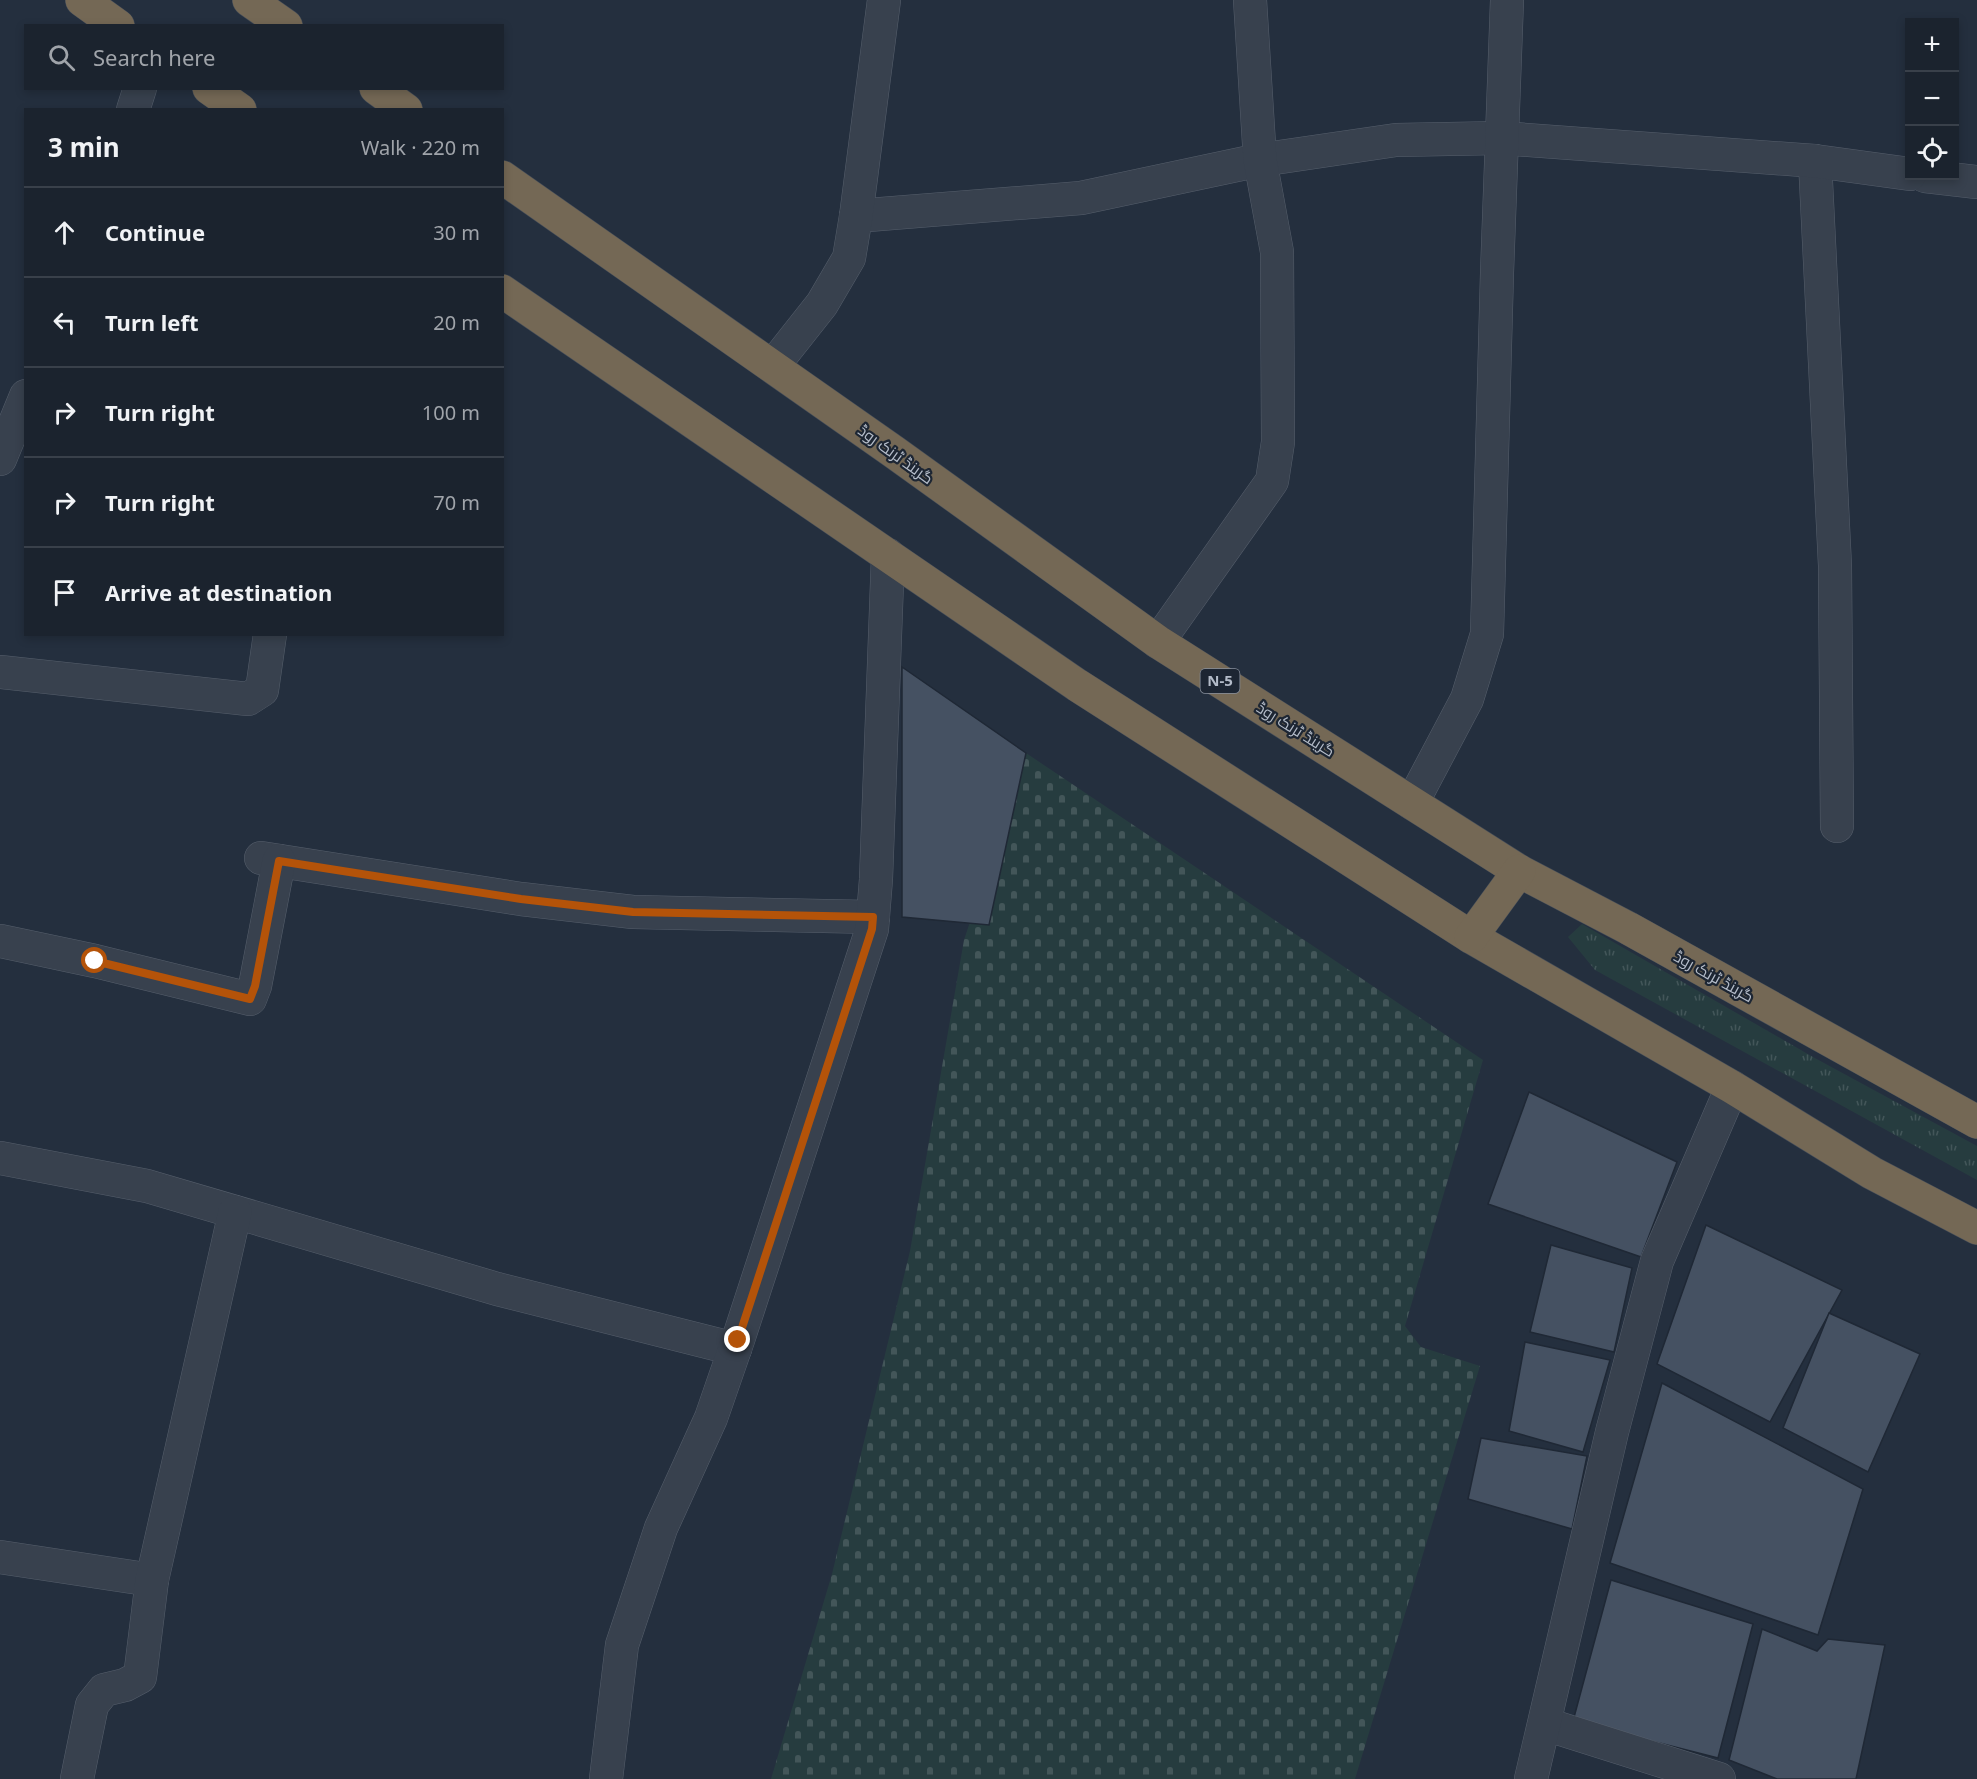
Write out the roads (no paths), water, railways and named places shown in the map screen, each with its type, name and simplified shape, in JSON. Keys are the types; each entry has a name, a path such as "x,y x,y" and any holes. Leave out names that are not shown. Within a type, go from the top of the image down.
{"highway":[{"path":"82,0 115,24"},
{"path":"249,0 283,24"},
{"path":"212,90 237,108"},
{"path":"379,90 403,108"},
{"name":"گرینڈ ٹرنک روڈ","path":"504,178 772,366 1158,642 1519,871 1628,928 1977,1122"},
{"path":"504,292 1077,685 1471,937 1732,1087 1872,1173 1977,1228"},
{"path":"1471,937 1519,871"}],"street":[{"path":"772,366 822,304 849,258 884,0"},
{"path":"1158,642 1272,481 1278,442 1277,252 1260,160 1250,0"},
{"path":"1412,803 1467,699 1487,634 1507,0"},
{"path":"134,108 139,90"},
{"path":"856,216 1081,198 1260,160 1396,140 1501,138 1815,161 1905,173"},
{"path":"1815,161 1835,566 1837,826"},
{"path":"1959,180 1977,182"},
{"path":"0,459 24,401"},
{"path":"606,1779 622,1645 661,1527 711,1418 872,929 876,879 888,555"},
{"path":"0,672 248,699 262,690 270,636"},
{"path":"0,941 95,961 250,999 255,986 270,859 521,899 633,912 873,917"},
{"path":"1531,1779 1612,1432 1657,1261 1732,1087"},
{"path":"0,1158 147,1186 497,1289 735,1349"},
{"path":"77,1779 92,1706 104,1690 125,1685 140,1677 152,1580 235,1212"},
{"path":"0,1557 152,1580"},
{"path":"1545,1724 1719,1779"}]}
